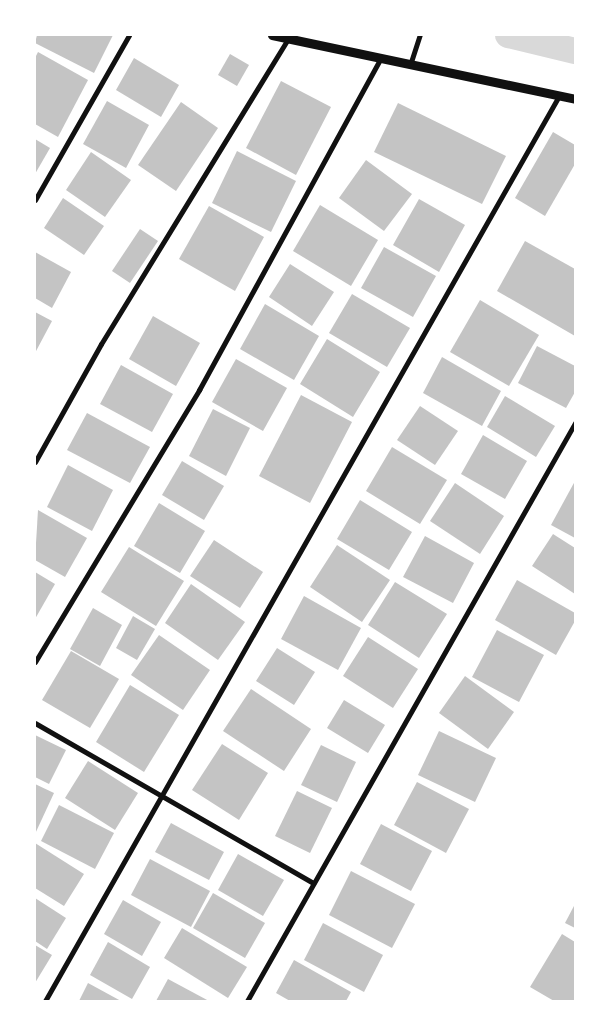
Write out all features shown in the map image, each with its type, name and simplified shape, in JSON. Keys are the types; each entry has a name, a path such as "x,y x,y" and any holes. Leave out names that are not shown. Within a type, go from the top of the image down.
{"street":[{"path":"35,200 130,35"},
{"path":"272,35 410,67 575,99"},
{"path":"410,67 420,35"},
{"path":"35,462 101,344 288,39"},
{"path":"35,662 199,390 380,60"},
{"path":"45,1001 559,96"},
{"path":"247,1001 575,424"},
{"path":"35,723 314,883"}],"building":[{"path":"37,35 113,35 94,73 35,43"},
{"path":"38,52 88,80 58,137 35,124 35,58"},
{"path":"230,54 249,65 237,86 218,75"},
{"path":"134,58 179,85 161,117 116,90"},
{"path":"281,81 331,107 296,175 246,148"},
{"path":"107,101 149,125 126,168 83,144"},
{"path":"181,102 218,128 176,191 138,165"},
{"path":"398,103 506,156 482,204 374,152"},
{"path":"553,132 575,145 575,164 545,216 515,198"},
{"path":"35,139 50,148 35,174"},
{"path":"237,151 296,181 271,232 212,203"},
{"path":"91,152 131,180 105,217 66,190"},
{"path":"366,160 412,194 384,231 339,198"},
{"path":"63,198 104,226 84,255 44,228"},
{"path":"419,199 465,225 439,272 393,245"},
{"path":"320,205 378,240 351,286 293,251"},
{"path":"209,206 264,237 235,291 179,259"},
{"path":"140,229 158,241 130,283 112,271"},
{"path":"525,241 575,269 575,336 497,291"},
{"path":"384,247 436,276 413,317 361,288"},
{"path":"35,252 71,272 52,308 35,298"},
{"path":"290,264 334,292 312,326 269,297"},
{"path":"352,294 410,328 387,367 329,333"},
{"path":"480,300 539,335 509,386 450,352"},
{"path":"265,304 319,336 294,380 240,349"},
{"path":"35,312 52,321 35,353"},
{"path":"153,316 200,343 176,386 129,359"},
{"path":"327,339 380,372 353,417 300,384"},
{"path":"537,346 575,366 575,392 566,408 518,383"},
{"path":"442,357 501,391 482,426 423,393"},
{"path":"236,359 287,388 263,431 212,402"},
{"path":"121,365 173,394 152,432 100,404"},
{"path":"301,395 352,422 310,503 259,476"},
{"path":"505,396 555,426 536,457 487,427"},
{"path":"420,406 458,431 435,465 397,440"},
{"path":"213,409 250,428 226,476 189,456"},
{"path":"87,413 150,447 130,483 67,450"},
{"path":"483,435 527,461 505,499 461,474"},
{"path":"392,447 447,480 420,524 366,491"},
{"path":"182,461 224,486 204,520 162,495"},
{"path":"68,465 113,490 92,531 47,507"},
{"path":"575,481 575,538 551,525"},
{"path":"455,483 504,516 480,554 430,521"},
{"path":"360,500 412,532 389,570 337,539"},
{"path":"159,503 205,531 180,573 134,546"},
{"path":"38,510 87,538 65,577 35,560"},
{"path":"553,534 575,548 575,594 532,566"},
{"path":"425,536 474,563 453,603 403,577"},
{"path":"214,540 263,572 240,608 190,576"},
{"path":"337,545 390,580 362,622 310,587"},
{"path":"129,547 184,581 156,626 101,592"},
{"path":"35,572 55,584 35,619"},
{"path":"517,580 575,613 575,621 556,655 495,620"},
{"path":"395,582 447,614 419,658 368,625"},
{"path":"191,584 245,622 218,660 165,623"},
{"path":"304,596 361,628 338,670 281,639"},
{"path":"93,608 122,625 100,666 70,649"},
{"path":"133,616 155,629 137,660 116,648"},
{"path":"497,630 544,655 519,702 472,677"},
{"path":"159,635 210,670 183,710 131,675"},
{"path":"368,637 418,669 393,708 343,676"},
{"path":"277,648 315,672 294,705 256,681"},
{"path":"71,651 119,679 90,728 42,700"},
{"path":"465,676 514,712 488,749 439,713"},
{"path":"130,685 179,715 144,772 96,742"},
{"path":"251,689 311,729 284,771 223,731"},
{"path":"344,700 385,725 368,753 327,728"},
{"path":"439,731 496,758 475,802 418,775"},
{"path":"35,735 66,750 49,784 35,777"},
{"path":"222,744 268,773 239,820 192,790"},
{"path":"321,745 356,762 337,802 301,785"},
{"path":"88,761 138,793 115,830 65,798"},
{"path":"417,782 469,809 446,853 394,825"},
{"path":"35,784 54,793 35,834"},
{"path":"297,791 332,808 310,853 275,836"},
{"path":"59,805 114,833 95,869 41,841"},
{"path":"171,823 224,852 209,880 155,852"},
{"path":"381,824 432,851 411,891 360,864"},
{"path":"35,843 84,874 64,906 35,888"},
{"path":"238,854 284,880 263,916 218,890"},
{"path":"150,859 210,891 191,927 131,895"},
{"path":"351,871 415,904 392,948 329,915"},
{"path":"213,893 265,923 245,958 193,928"},
{"path":"35,898 66,918 47,949 35,941"},
{"path":"123,900 161,922 142,956 104,934"},
{"path":"575,904 575,928 565,923"},
{"path":"323,923 383,955 364,992 304,960"},
{"path":"182,928 247,967 228,998 164,958"},
{"path":"562,934 575,942 575,1001 554,1001 530,987"},
{"path":"108,942 150,967 132,999 90,975"},
{"path":"35,945 52,955 35,983"},
{"path":"294,960 351,992 346,1001 290,1001 276,993"},
{"path":"168,979 209,1001 156,1001"},
{"path":"88,983 121,1001 79,1001"}],"waterway":[{"path":"508,35 575,51"}]}
